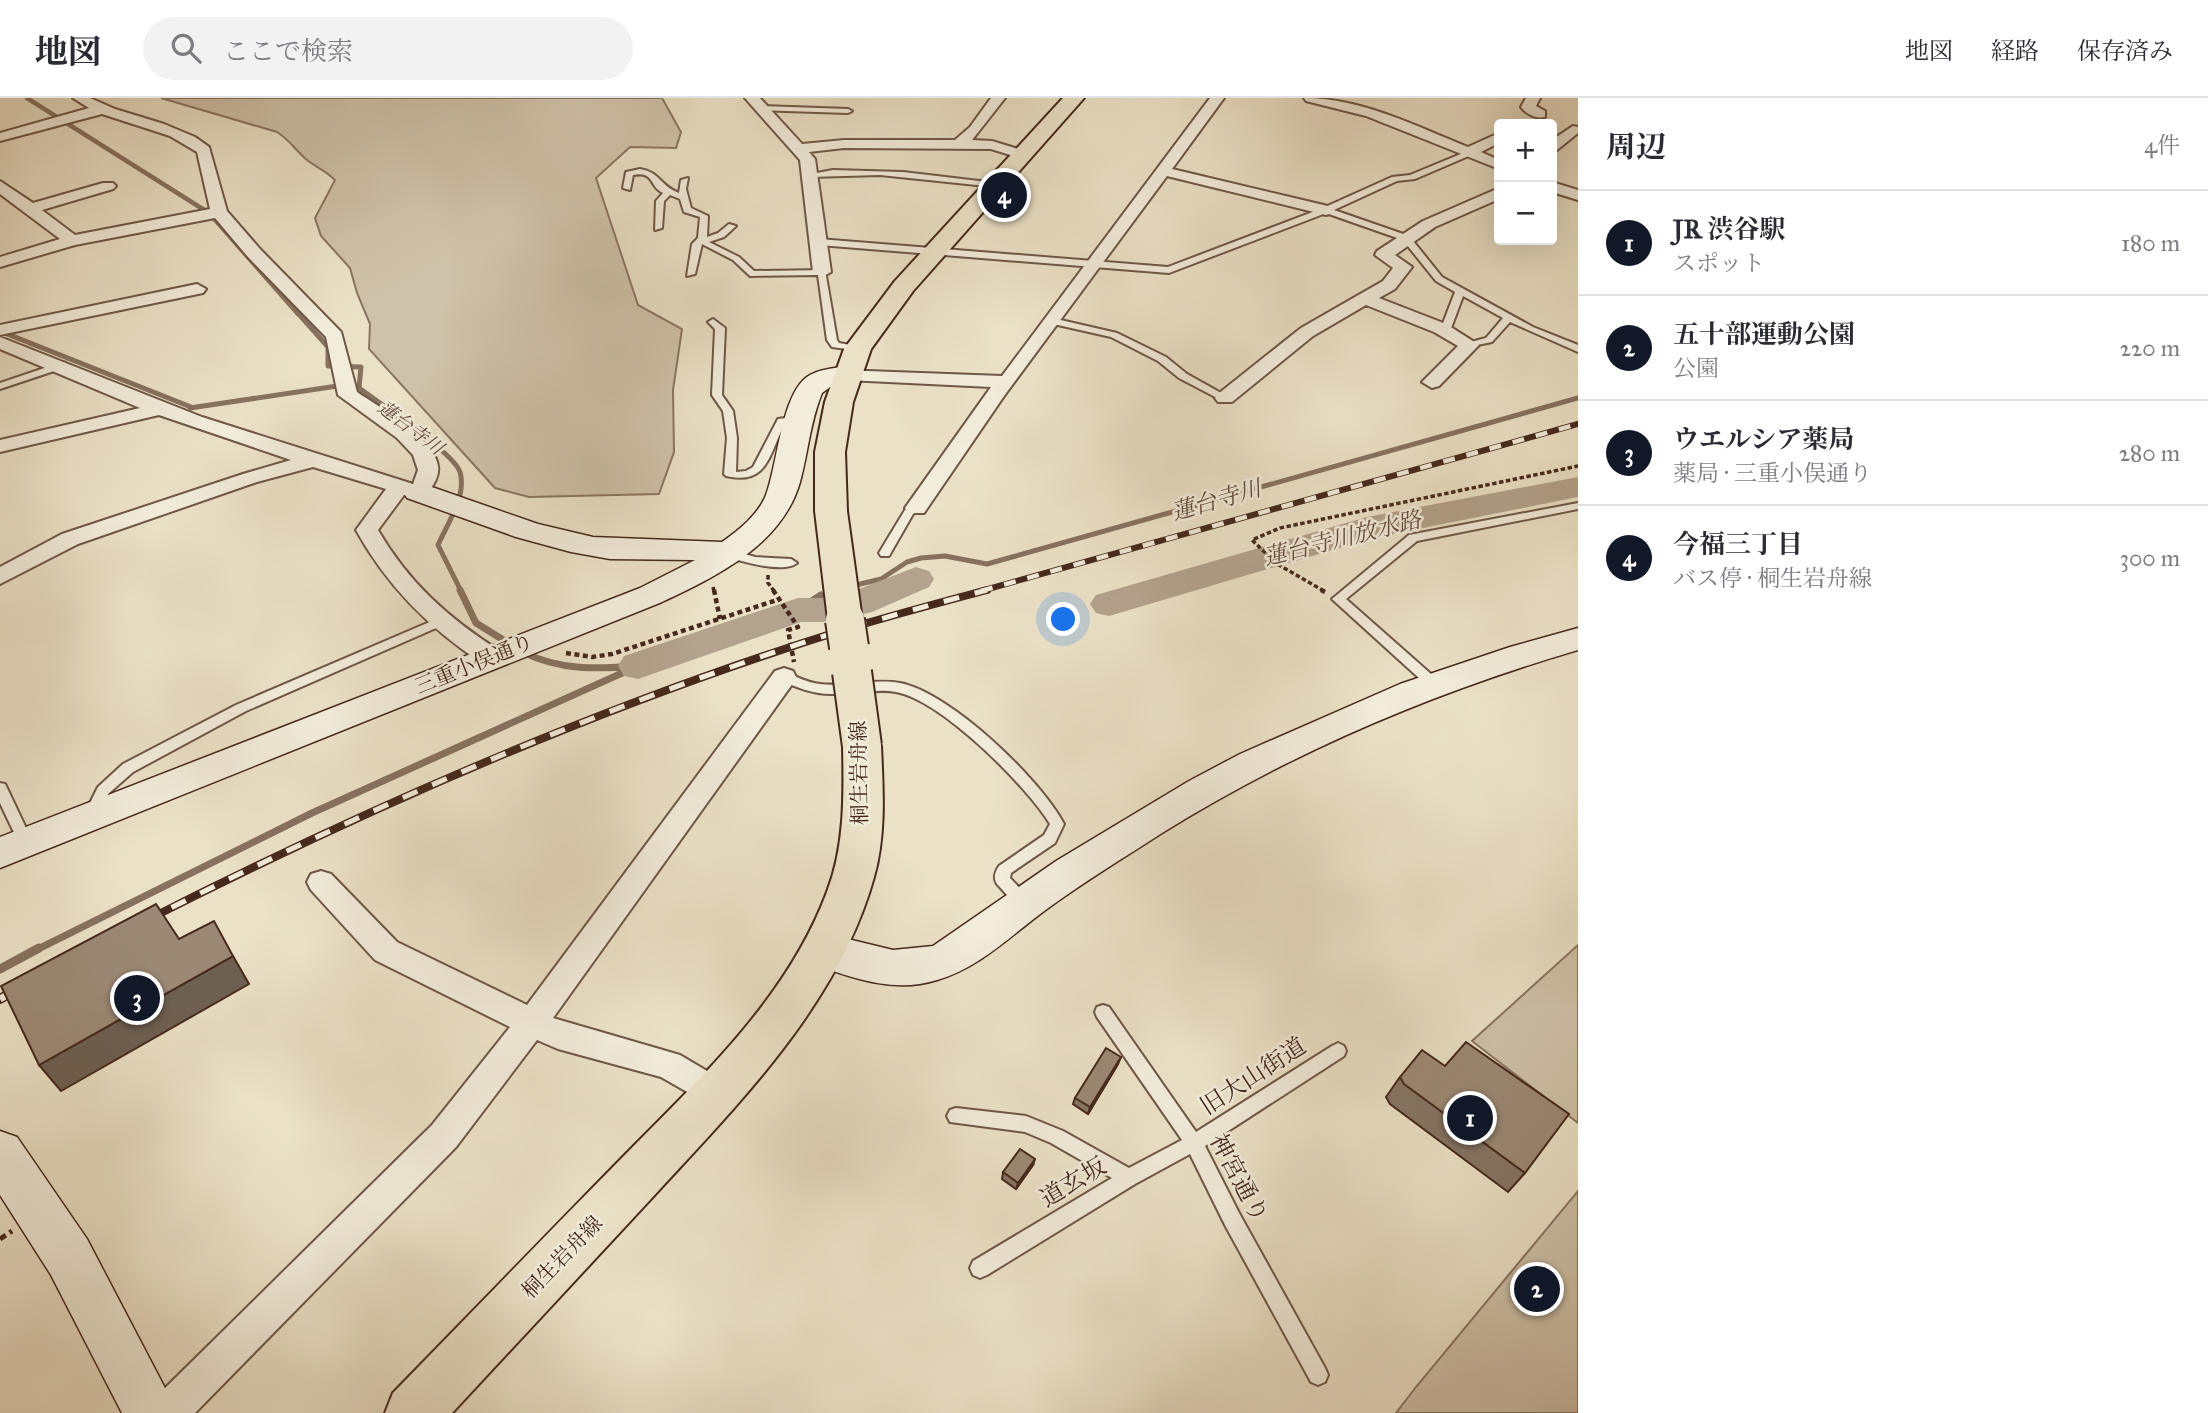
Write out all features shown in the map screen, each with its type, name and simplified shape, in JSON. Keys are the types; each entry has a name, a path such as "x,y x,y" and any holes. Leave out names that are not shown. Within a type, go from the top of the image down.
{"main road":[{"name":"桐生岩舟線","path":"413,1413 717,1094 792,1003 823,950 849,891 863,817 862,746 831,511 829,474 834,426 852,361 904,286 1074,98"}],"street":[{"path":"80,98 99,110 181,134 204,150 219,212 254,253 335,336 348,395 414,443 422,453 428,470 426,481 432,497"},
{"path":"959,144 975,130 998,98"},
{"path":"916,508 996,392 1007,382 1217,98"},
{"path":"1311,98 1371,113 1494,163"},
{"path":"1533,98 1528,107 1540,114"},
{"path":"756,103 807,159 822,272"},
{"path":"0,137 99,110"},
{"path":"1557,143 1573,130"},
{"path":"1468,153 1494,140"},
{"path":"799,149 844,144 959,144 992,145 1023,155"},
{"path":"1163,171 1326,210"},
{"path":"30,209 107,186"},
{"path":"1,188 72,241"},
{"path":"1557,189 1578,195"},
{"path":"1225,398 1307,332 1389,285 1403,267 1383,255 1429,224 1494,195"},
{"path":"0,262 72,241 219,212"},
{"path":"0,330 197,289"},
{"path":"1366,299 1445,331 1470,345 1432,382"},
{"path":"0,343 62,365 161,409 312,461 544,534 594,547 699,548 728,553"},
{"path":"852,361 1007,382"},
{"name":"三重小俣通り","path":"13,848 96,813 523,651 709,567 765,520 783,494 807,394 815,383 852,361"},
{"path":"0,446 161,409"},
{"path":"0,577 69,539 250,478 312,461"},
{"path":"432,497 386,501 367,530 382,560 439,622 523,651"},
{"path":"823,950 882,967 911,969 924,966 962,950 1025,902 1227,775 1327,727 1435,685 1499,662 1578,639"},
{"path":"168,1413 444,1136 533,1022 784,677"},
{"path":"321,882 386,951 558,1035 669,1065 717,1094"},
{"path":"0,1153 69,1257 151,1413"}],"lane":[{"path":"756,103 848,111"},
{"path":"819,242 1096,262 1169,270 1326,210 1395,179 1412,177 1468,153"},
{"path":"810,175 845,170 877,170 996,185"},
{"path":"627,188 629,174 641,171 658,180 661,189 684,198"},
{"path":"685,180 682,189 687,210 704,216 703,240 708,247 742,262 752,274 822,272 832,340 852,361"},
{"path":"658,229 660,201 668,192"},
{"path":"1326,210 1406,238 1439,279 1509,318 1578,349"},
{"path":"690,274 696,244 721,235 732,226"},
{"path":"1445,331 1460,291"},
{"path":"1470,345 1489,340 1509,318"},
{"path":"1052,321 1114,335 1162,359 1183,376 1225,398"},
{"path":"713,322 720,328 717,395 729,411 732,438 730,474 741,478 753,474 779,424 782,421 800,419"},
{"path":"0,386 62,365"},
{"path":"1435,685 1338,599 1413,538 1578,506"},
{"path":"885,553 909,512 916,508"},
{"path":"728,553 754,561 791,563"},
{"path":"96,813 103,791 128,768 241,708 439,622"},
{"path":"784,677 819,689 875,686 911,690 928,698 962,722 1041,799 1057,824 1050,839 1004,870 1002,880 1025,902"},
{"path":"0,788 13,848"},
{"name":"神宮通り","path":"1103,1012 1194,1143 1232,1219 1318,1375"},
{"name":"旧大山街道","path":"1194,1143 1338,1051"},
{"path":"956,1116 1026,1124 1056,1137 1129,1178"},
{"name":"道玄坂","path":"980,1268 1129,1178 1194,1143"}],"path":[{"path":"1338,599 1277,564 1252,540 1256,536 1280,528 1578,466"},
{"path":"768,574 768,583 798,627 788,630 794,662 784,677"},
{"path":"710,580 720,619"},
{"path":"523,651 592,657 612,654 781,600"}],"shaded area":[{"path":"161,98 662,98 681,132 676,148 630,147 596,178 638,305 682,329 673,390 674,452 659,494 529,497 495,488 369,349 370,324 350,268 321,236 315,218 335,180 307,160 277,132"},
{"path":"1578,945 1578,1123 1472,1041"},
{"path":"1578,1191 1578,1413 1396,1413 1416,1387"}],"building":[{"path":"156,904 179,939 214,921 233,956 39,1065 1,986"},
{"path":"1466,1042 1569,1114 1525,1173 1404,1084 1400,1077 1422,1050 1445,1066"},
{"path":"1106,1048 1121,1057 1090,1107 1075,1098"},
{"path":"1020,1149 1035,1159 1018,1183 1003,1172"}],"waterway":[{"name":"蓮台寺川","path":"27,98 209,213 298,314"},
{"name":"蓮台寺川","path":"297,312 328,347 328,366 361,367 359,388 431,441 460,472 461,491 438,545 461,591"},
{"path":"0,331 191,407"},
{"path":"190,408 344,385"},
{"name":"蓮台寺川","path":"856,585 881,579 907,562 921,558 945,556 987,564 1578,398"},
{"name":"蓮台寺川放水路","path":"1109,604 1367,528 1578,487"},
{"name":"蓮台寺川","path":"859,603 916,579"},
{"name":"蓮台寺川","path":"460,590 476,623 513,646"},
{"name":"蓮台寺川","path":"798,610 821,595"},
{"name":"蓮台寺川","path":"638,666 798,610 823,610"},
{"name":"蓮台寺川","path":"523,652 565,666 638,666"},
{"path":"36,950 312,813 631,669"},
{"path":"0,969 39,948"}],"railway":[{"path":"981,591 1578,424"},
{"path":"143,922 313,839 573,726 750,660 858,625 987,590"},
{"path":"0,999 23,986"}],"place":[{"name":"今福三丁目","path":"1004,195"},
{"name":"ウエルシア薬局","path":"137,998"},
{"name":"JR 渋谷駅","path":"1470,1118"},
{"name":"五十部運動公園","path":"1537,1289"}]}
